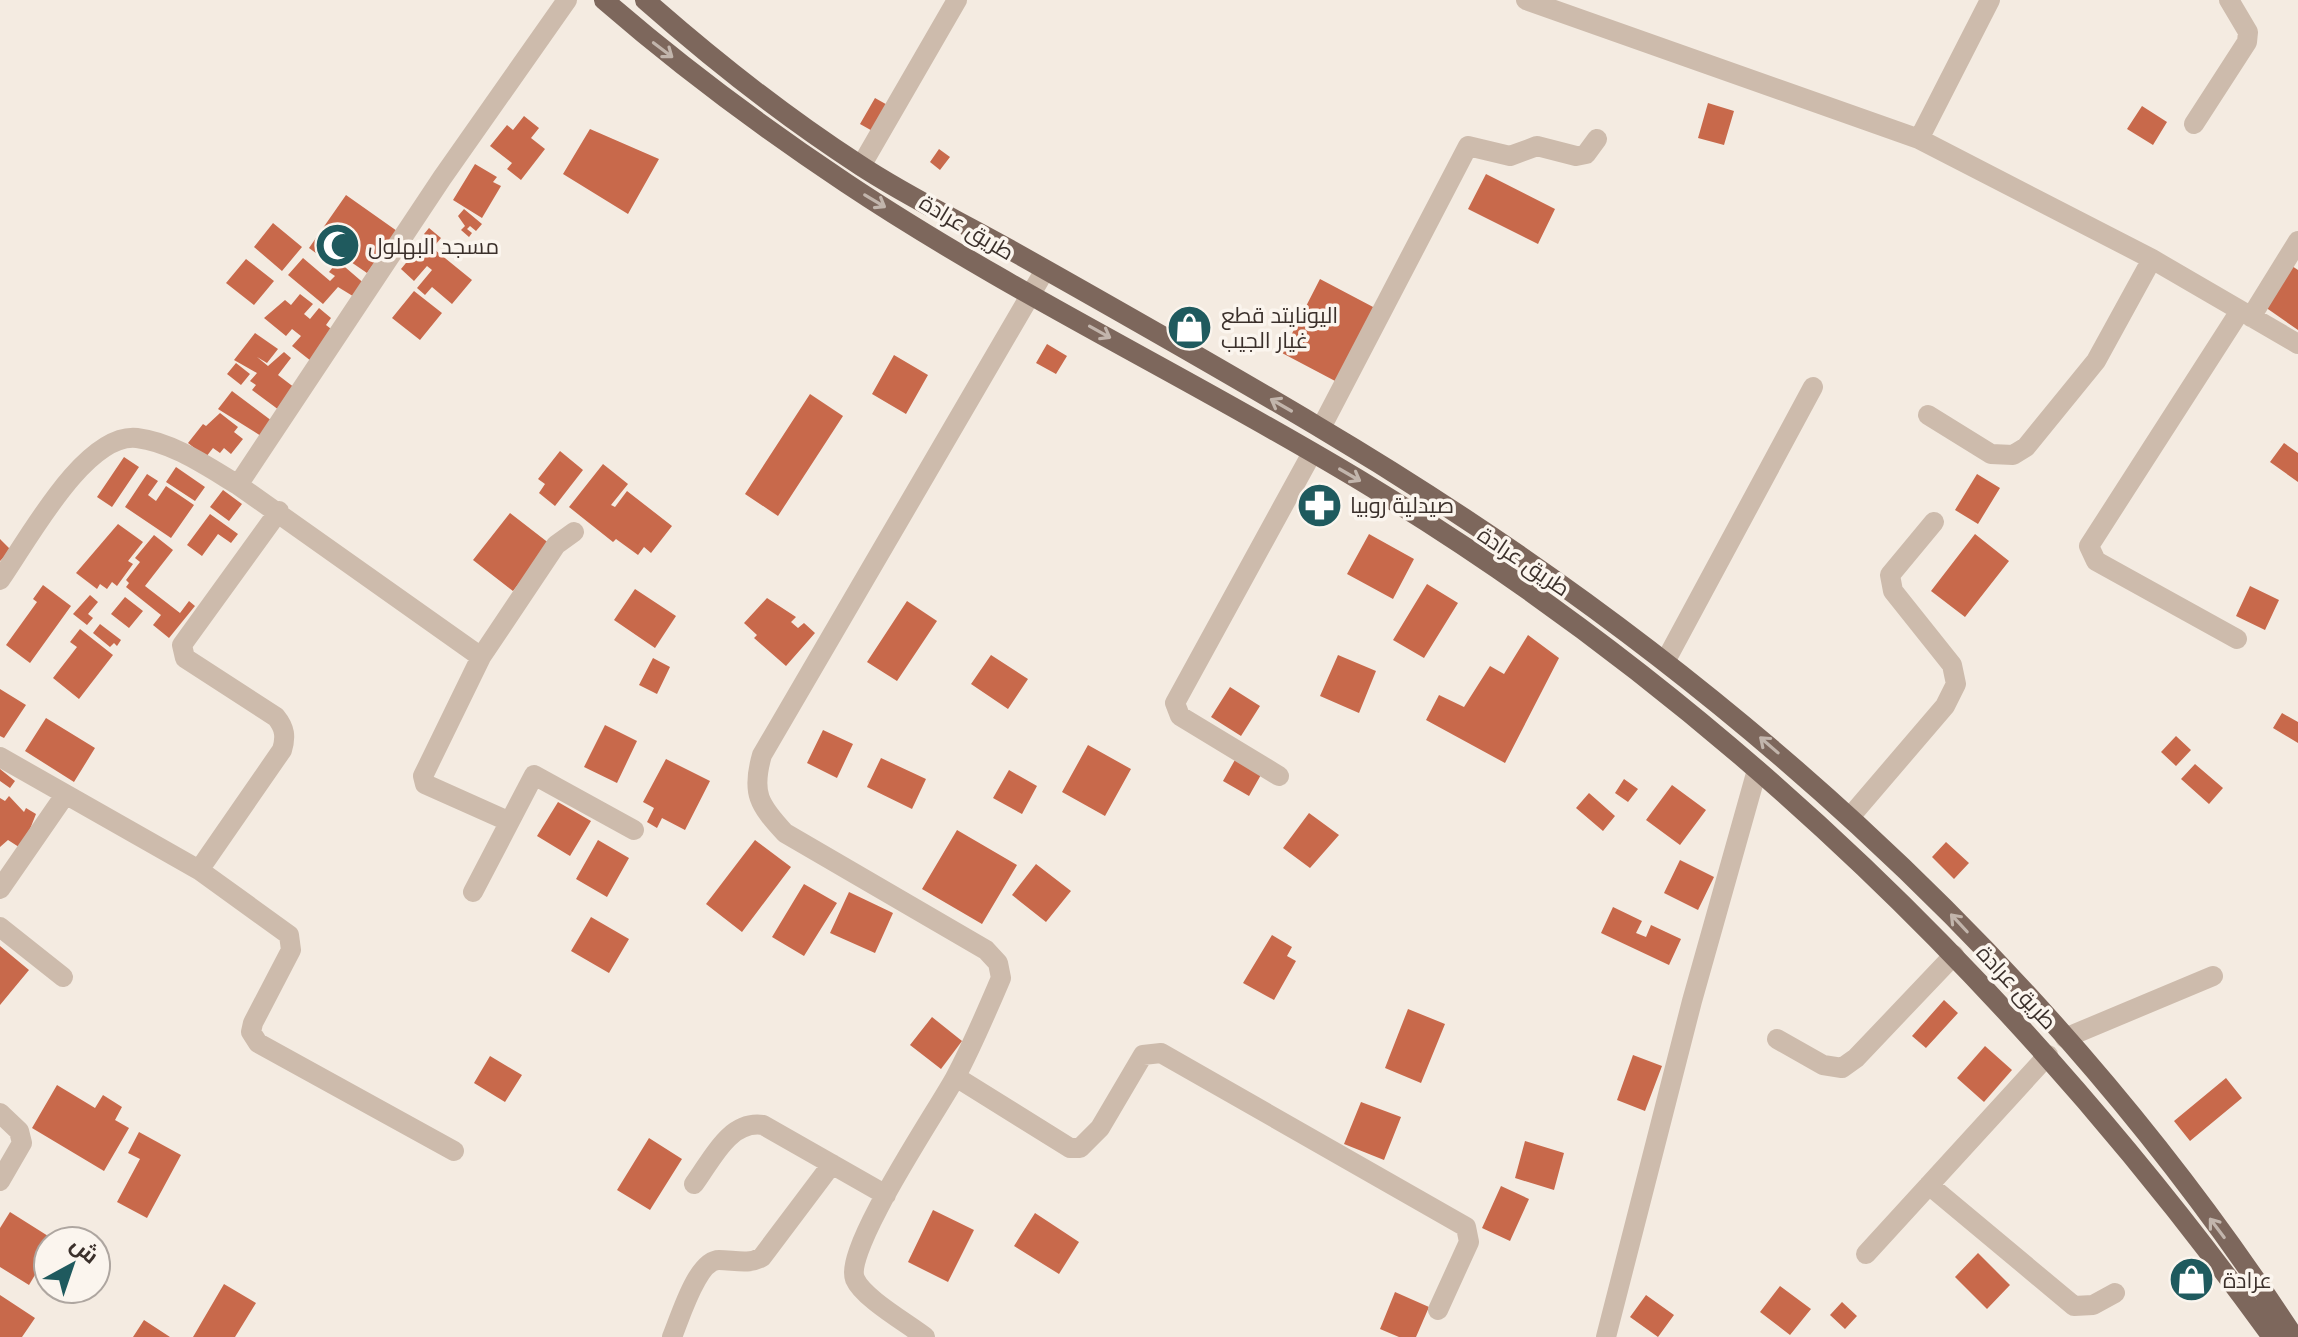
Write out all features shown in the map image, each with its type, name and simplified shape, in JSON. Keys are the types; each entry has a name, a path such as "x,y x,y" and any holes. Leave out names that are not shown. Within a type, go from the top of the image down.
{"main road":[{"name":"طريق عرادة","path":"604,0 734,104 850,186 1372,488 1527,591 1649,681 1757,770 1893,893 1954,955 2048,1055 2171,1205 2272,1337"},
{"name":"طريق عرادة","path":"645,0 746,83 861,166 1321,428 1524,557 1666,660 1850,817 1943,906 2065,1038 2201,1208 2294,1337"}],"street":[{"path":"238,485 442,178 567,0"},
{"path":"861,166 957,0"},
{"path":"1526,0 1919,139 2152,259 2298,344"},
{"path":"1919,139 1990,0"},
{"path":"2194,124 2247,42 2248,32 2229,0"},
{"path":"1321,428 1468,146 1510,156 1537,146 1576,156 1586,154 1597,139"},
{"path":"2237,639 2096,561 2089,546 2245,314 2298,241"},
{"path":"1928,415 1991,454 2013,455 2026,447 2096,361 2152,259"},
{"path":"925,1337 861,1289 854,1277 853,1263 886,1195 956,1077 1001,978 998,963 986,950 785,833 763,809 755,780 762,755 1045,270"},
{"path":"1666,660 1813,387"},
{"path":"0,580 82,463 110,441 134,437 199,462 238,485 279,511 481,657"},
{"path":"1279,776 1180,716 1175,703 1312,453"},
{"path":"199,870 282,750 285,739 283,726 276,717 185,658 182,645 279,511"},
{"path":"1850,817 1945,706 1956,684 1952,665 1893,591 1890,575 1934,522"},
{"path":"508,821 425,784 423,776 481,657 556,545 574,532"},
{"path":"0,757 199,870 289,935 292,941 253,1023 251,1032 258,1043 454,1151"},
{"path":"1606,1337 1692,1001 1757,770"},
{"path":"473,892 534,775 634,830"},
{"path":"0,889 65,795"},
{"path":"0,927 63,977"},
{"path":"1777,1039 1823,1065 1842,1068 1856,1058 1954,955"},
{"path":"2065,1038 2213,976"},
{"path":"956,1077 1070,1148 1080,1148 1100,1128 1143,1055 1161,1053 1466,1227 1469,1242 1438,1310"},
{"path":"1866,1254 2048,1055"},
{"path":"0,1113 19,1131 22,1143 0,1181"},
{"path":"694,1184 742,1125 763,1125 886,1195"},
{"path":"672,1337 702,1268 715,1260 754,1262 762,1257 832,1164"},
{"path":"1929,1185 2074,1306 2093,1305 2115,1293"}],"building":[{"path":"875,98 891,107 876,133 860,124"},
{"path":"1708,103 1734,111 1724,145 1698,138"},
{"path":"2142,106 2167,122 2153,145 2127,129"},
{"path":"524,116 539,128 531,138 545,149 521,180 507,169 512,163 490,146 507,125 513,130"},
{"path":"590,129 659,159 628,214 563,174"},
{"path":"939,149 950,157 940,170 930,162"},
{"path":"475,164 497,177 493,182 501,186 482,218 453,200"},
{"path":"1486,174 1555,209 1538,244 1468,209"},
{"path":"346,195 397,231 367,273 332,249 324,259 309,248"},
{"path":"464,209 482,224 476,231 470,226 467,229 472,233 469,237 461,230 465,226 458,216"},
{"path":"273,223 302,247 282,271 254,247"},
{"path":"429,228 441,238 436,244 424,234"},
{"path":"424,241 472,280 452,304 432,287 425,295 417,288 432,270 427,266 414,281 401,269"},
{"path":"303,258 330,281 335,276 329,272 338,261 367,286 356,298 338,287 323,304 288,275"},
{"path":"246,259 274,281 254,305 226,283"},
{"path":"2292,266 2298,270 2298,330 2265,307"},
{"path":"1320,279 1375,308 1337,382 1282,353"},
{"path":"414,291 442,313 420,340 392,318"},
{"path":"300,294 313,304 304,314 310,319 319,308 331,318 326,325 335,332 311,361 292,346 301,336 292,329 286,336 264,318 285,300 291,305"},
{"path":"255,333 278,349 267,363 257,357 268,366 284,352 291,358 278,375 295,388 279,410 252,390 256,385 250,381 257,373 234,360"},
{"path":"1047,344 1067,356 1056,374 1036,363"},
{"path":"894,355 928,375 906,414 872,394"},
{"path":"236,363 250,374 241,385 227,374"},
{"path":"232,391 272,421 261,436 218,409"},
{"path":"810,394 843,416 778,516 745,494"},
{"path":"220,413 238,427 234,432 243,439 231,454 224,448 220,453 213,448 206,457 188,443 203,424 206,426"},
{"path":"2284,443 2298,453 2298,482 2270,462"},
{"path":"560,451 583,470 555,506 539,493 545,484 538,479"},
{"path":"124,457 139,467 112,507 97,497"},
{"path":"603,464 628,484 611,505 615,507 627,491 672,526 651,553 644,547 638,555 616,539 613,542 569,507"},
{"path":"176,467 205,487 195,501 166,482"},
{"path":"147,474 158,481 148,495 156,501 166,486 194,505 171,538 125,507"},
{"path":"1977,474 2000,488 1978,524 1955,510"},
{"path":"223,490 242,504 229,521 210,507"},
{"path":"510,513 550,544 513,591 473,560"},
{"path":"210,514 238,534 231,543 218,534 202,556 187,545"},
{"path":"118,524 143,542 128,561 133,564 117,586 112,582 107,589 100,584 97,589 76,573"},
{"path":"1369,534 1414,559 1393,599 1347,574"},
{"path":"1975,534 2009,561 1965,617 1931,591"},
{"path":"154,535 173,550 145,586 180,613 189,601 195,606 169,638 153,625 161,615 126,587 129,583 126,580 140,562 135,558"},
{"path":"0,539 11,550 0,561"},
{"path":"1427,584 1458,603 1424,658 1393,640"},
{"path":"43,585 71,606 30,663 6,645 37,602 33,599"},
{"path":"2250,586 2279,600 2265,630 2236,616"},
{"path":"635,589 676,616 655,648 614,620"},
{"path":"90,595 98,602 88,614 93,618 87,625 73,614"},
{"path":"125,597 143,611 129,628 111,614"},
{"path":"767,598 796,617 791,622 798,628 804,623 815,633 786,666 754,638 757,635 744,623"},
{"path":"907,601 937,621 897,681 867,662"},
{"path":"100,624 121,640 117,646 114,643 110,647 93,633"},
{"path":"80,629 113,655 79,699 53,678 77,647 70,642"},
{"path":"1528,635 1559,658 1505,763 1426,720 1439,695 1464,707 1490,666 1504,674"},
{"path":"991,655 1028,679 1008,709 971,684"},
{"path":"1338,655 1376,671 1359,713 1320,696"},
{"path":"653,658 670,667 657,694 639,685"},
{"path":"1230,687 1260,706 1241,736 1211,717"},
{"path":"0,689 26,705 4,738 0,736"},
{"path":"2282,713 2298,722 2298,743 2273,728"},
{"path":"46,718 95,748 74,782 25,751"},
{"path":"605,725 637,741 617,783 584,767"},
{"path":"823,730 853,744 837,778 807,763"},
{"path":"2176,736 2191,750 2176,766 2161,752"},
{"path":"1088,745 1131,769 1105,816 1062,792"},
{"path":"881,758 926,779 912,809 867,787"},
{"path":"1236,758 1262,773 1249,796 1223,781"},
{"path":"666,759 710,781 685,830 662,818 657,828 647,822 654,808 643,802"},
{"path":"2195,764 2223,788 2209,804 2181,779"},
{"path":"0,769 15,781 10,788 0,781"},
{"path":"1009,770 1037,786 1022,814 993,798"},
{"path":"1624,779 1638,789 1628,802 1615,793"},
{"path":"1672,785 1706,810 1680,845 1646,820"},
{"path":"1589,793 1615,816 1603,831 1576,808"},
{"path":"9,796 24,812 26,808 36,814 22,849 8,840 0,847 0,798 5,801"},
{"path":"558,802 591,821 570,856 537,836"},
{"path":"1309,813 1339,835 1310,868 1283,848"},
{"path":"957,830 1017,865 982,924 922,889"},
{"path":"598,840 629,858 607,897 576,879"},
{"path":"755,840 791,867 742,932 706,904"},
{"path":"1946,842 1969,863 1954,879 1932,857"},
{"path":"1680,860 1714,877 1698,910 1664,893"},
{"path":"1036,864 1071,891 1046,922 1012,895"},
{"path":"804,884 837,903 804,956 772,937"},
{"path":"849,892 893,913 875,953 830,933"},
{"path":"1613,907 1642,921 1636,933 1646,937 1651,925 1681,939 1669,965 1601,933"},
{"path":"591,917 629,939 609,973 571,951"},
{"path":"1272,935 1292,947 1287,956 1296,961 1274,1000 1243,983"},
{"path":"0,946 29,970 0,1005"},
{"path":"1944,1000 1958,1013 1926,1048 1912,1036"},
{"path":"1408,1009 1445,1024 1421,1083 1385,1068"},
{"path":"932,1017 962,1041 941,1069 910,1045"},
{"path":"1985,1046 2012,1070 1984,1102 1957,1078"},
{"path":"1633,1055 1662,1066 1645,1111 1617,1100"},
{"path":"490,1056 522,1075 505,1102 474,1083"},
{"path":"2226,1078 2242,1098 2190,1141 2174,1121"},
{"path":"57,1085 95,1108 103,1095 122,1107 115,1120 129,1128 104,1171 32,1128"},
{"path":"1361,1102 1401,1117 1384,1160 1344,1144"},
{"path":"139,1132 181,1155 147,1218 117,1202 140,1159 128,1153"},
{"path":"649,1138 682,1159 650,1210 617,1190"},
{"path":"1525,1141 1564,1153 1554,1190 1515,1178"},
{"path":"1501,1186 1529,1199 1510,1241 1482,1228"},
{"path":"933,1210 974,1230 948,1282 908,1262"},
{"path":"10,1212 32,1226 32,1280 29,1285 0,1267 0,1228"},
{"path":"1035,1213 1079,1242 1059,1274 1014,1246"},
{"path":"1978,1253 2010,1285 1987,1309 1955,1277"},
{"path":"224,1284 256,1303 235,1337 193,1337"},
{"path":"1780,1286 1811,1309 1790,1335 1760,1312"},
{"path":"1395,1292 1429,1307 1416,1337 1399,1337 1380,1329"},
{"path":"0,1295 35,1318 22,1337 0,1337"},
{"path":"1646,1295 1674,1315 1658,1337 1630,1317"},
{"path":"1842,1302 1857,1316 1845,1329 1830,1315"},
{"path":"144,1320 170,1337 133,1337"}],"place":[{"name":"مسجد البهلول","path":"337,246"},
{"name":"اليونايتد قطع غيار الجيب","path":"1190,328"},
{"name":"صيدلية روبيا","path":"1319,505"},
{"name":"عرادة","path":"2192,1280"}]}
